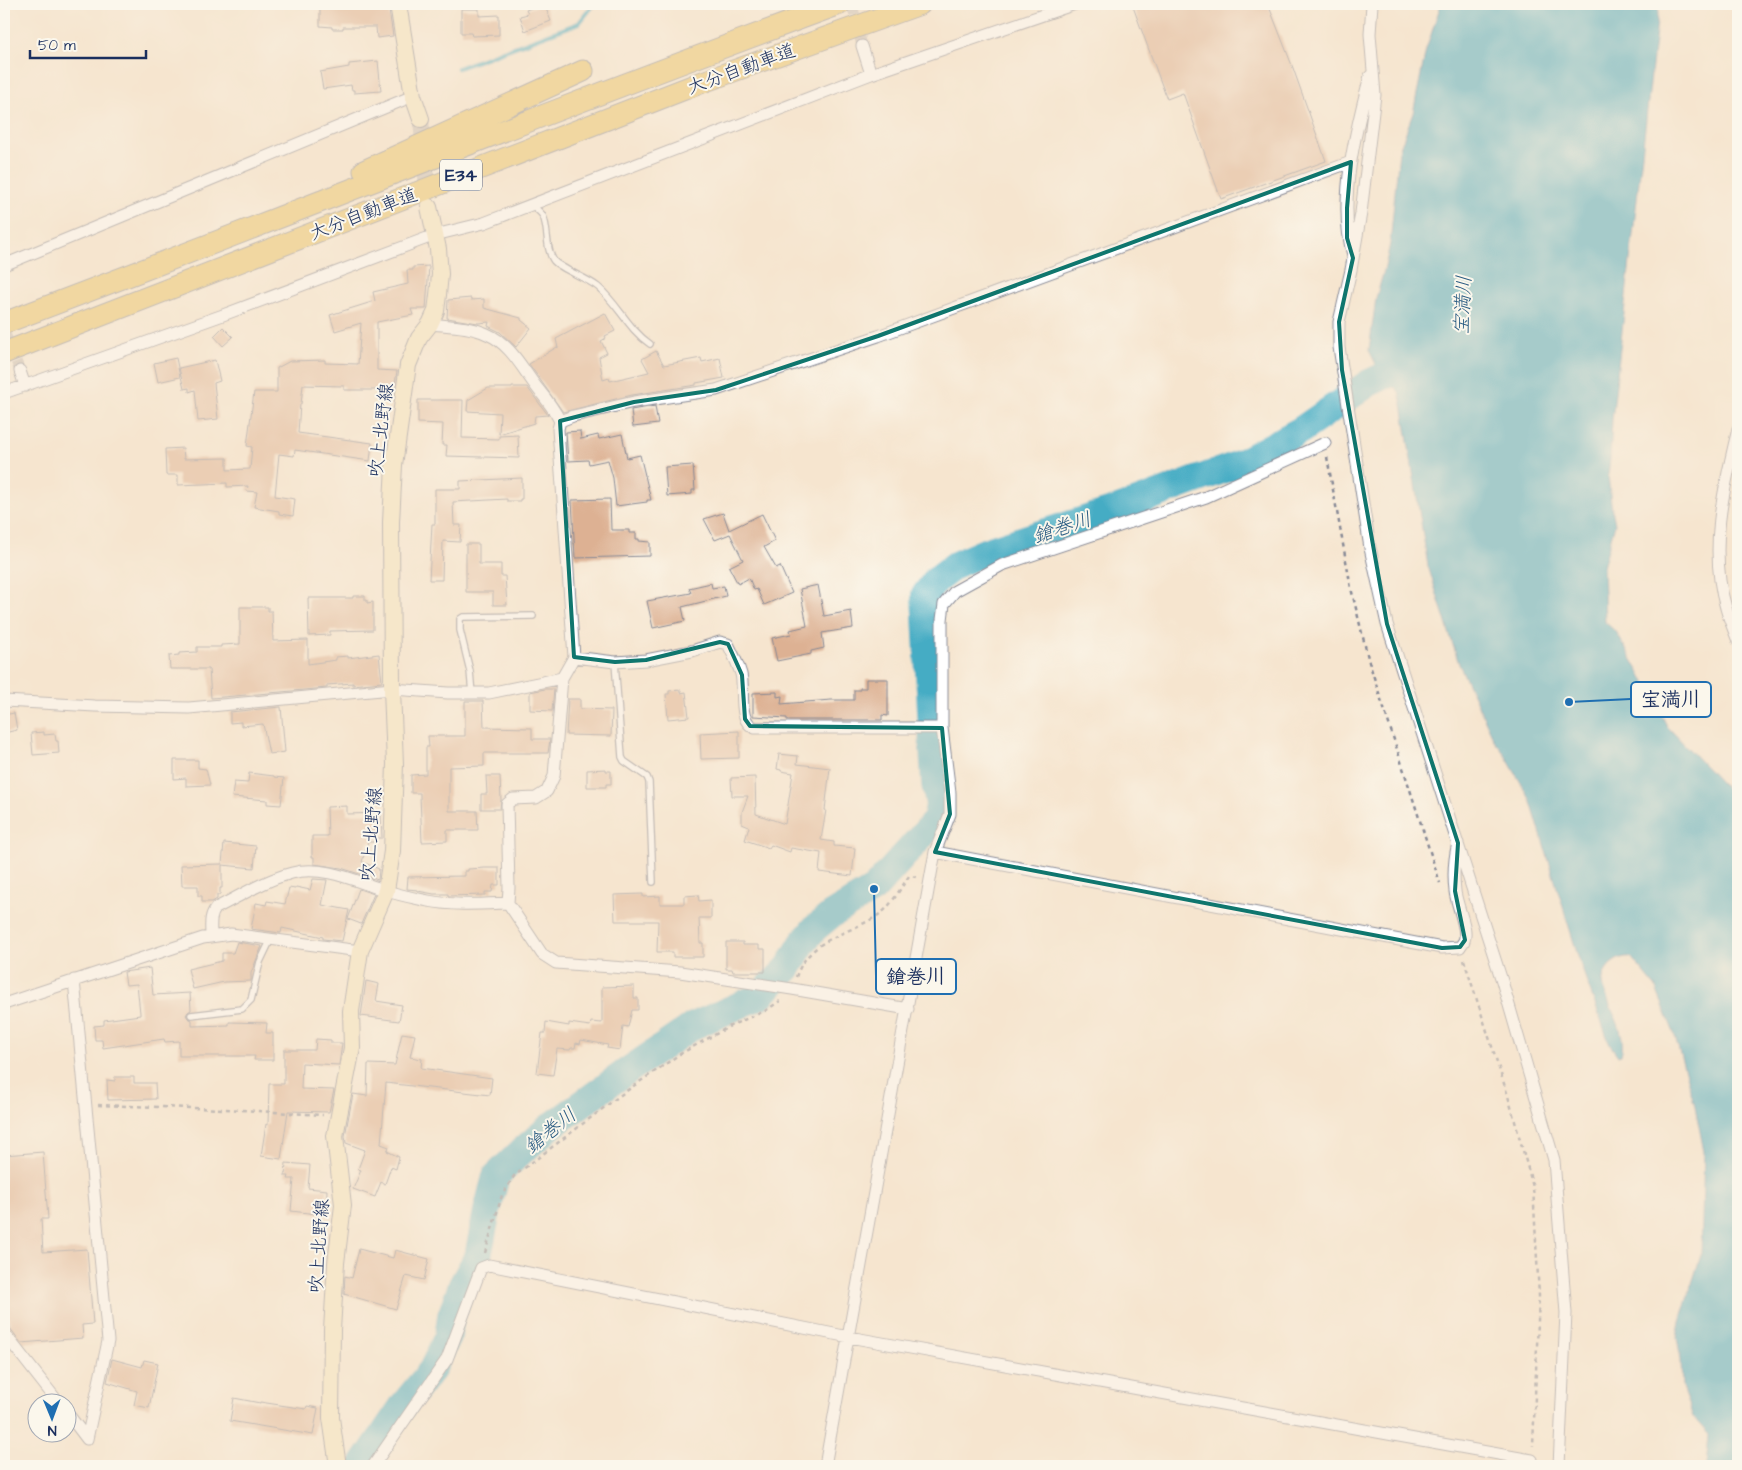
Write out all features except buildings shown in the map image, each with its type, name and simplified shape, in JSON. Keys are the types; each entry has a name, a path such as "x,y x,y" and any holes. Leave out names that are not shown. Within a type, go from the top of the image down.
{"highway":[{"name":"大分自動車道","path":"4,323 690,58 840,4"},
{"name":"大分自動車道","path":"4,352 700,83 920,4"},
{"path":"166,262 583,71"}],"main road":[{"path":"398,4 413,96 420,119"},
{"name":"吹上北野線","path":"338,1466 332,1418 333,1320 336,1263 343,1205 335,1136 352,1048 351,1011 360,951 386,891 392,851 394,773 391,522 394,465 408,365 419,338 430,324 436,311 440,274 429,206"}],"street":[{"path":"4,393 223,315 435,235 484,223 871,74 1076,4"},
{"path":"1372,4 1370,34 1375,95 1354,258 1339,322 1339,347 1370,548 1387,624 1458,843 1554,1160 1566,1313 1559,1466"},
{"path":"862,46 871,74"},
{"path":"1354,258 1348,238 1346,208 1351,162 1360,114 1373,65"},
{"path":"4,265 413,96"},
{"path":"560,421 572,416 634,402 716,390 878,336 1351,162"},
{"path":"430,324 475,330 499,341 514,355 538,389 546,397 560,421 558,429 574,657 562,678 554,776 547,791 536,798 513,799 507,804 508,903 542,954 556,963 680,972 908,1009"},
{"path":"20,371 25,386"},
{"path":"1738,429 1726,479 1719,522 1718,550 1722,592 1738,641"},
{"path":"825,1466 935,852 950,814 950,793 942,728 942,620 944,604 955,591 1002,565 1206,497 1325,443"},
{"path":"574,657 615,662 646,660 692,651 720,642 728,644 742,675 745,719 750,726 755,728 942,728"},
{"path":"4,701 95,706 189,708 392,688 472,694 562,678"},
{"path":"935,852 1442,948 1460,947 1465,940 1464,927 1455,892 1454,858 1458,843"},
{"path":"211,937 212,913 216,908 259,886 292,873 313,871 330,873 386,891 430,901 479,904 508,903"},
{"path":"4,1004 203,938 231,934 360,951"},
{"path":"74,980 108,1341 88,1438 78,1426"},
{"path":"373,1466 447,1360 481,1268 489,1264 849,1337 1532,1460"},
{"path":"4,1333 50,1392"}],"lane":[{"path":"532,205 543,215 550,249 556,263 596,286 612,302 640,337 650,344"},
{"path":"472,694 470,671 460,630 460,620 464,617 533,616"},
{"path":"615,662 622,757 624,761 647,777 649,782 653,882"},
{"path":"191,1016 242,1009 252,1000 260,962 271,939"}],"path":[{"path":"481,1268 502,1195 514,1176 648,1075 680,1054 732,1025 765,1011 780,1001 792,989 798,970 812,951 826,940 883,912 909,876 931,880"},
{"path":"86,1105 225,1109 339,1117"}],"highlighted area":[{"path":"1351,162 1347,208 1347,238 1353,258 1339,322 1342,370 1387,624 1458,843 1455,891 1465,940 1460,947 1442,948 935,852 950,814 942,728 750,726 745,719 742,675 728,644 720,642 646,660 615,662 574,657 560,421 634,402 716,390 878,336"}],"water":[{"path":"1441,4 1659,4 1612,420 1608,475 1615,524 1603,567 1605,622 1616,632 1649,689 1667,726 1738,801 1738,1466 1706,1466 1709,1435 1693,1417 1682,1387 1681,1359 1677,1338 1680,1321 1701,1255 1704,1152 1695,1106 1674,1033 1655,986 1631,957 1620,958 1607,968 1603,983 1622,1037 1621,1055 1618,1056 1610,1045 1581,966 1530,799 1504,753 1495,742 1459,664 1428,566 1399,392 1394,387 1388,389 1369,350 1376,298 1390,244 1399,151 1413,113 1426,50"}],"waterway":[{"path":"458,68 579,23 594,4"},
{"name":"鎗巻川","path":"362,1466 404,1404 432,1370 448,1336 451,1316 462,1285 478,1256 496,1176 550,1127 693,1026 760,996 788,968 802,944 814,929 831,915 874,889 936,820 939,805 935,784 925,595 936,580 957,564 987,551 1118,509 1239,464 1301,430 1369,383 1416,361"}],"tunnel":[{"path":"852,4 862,46"},
{"path":"421,119 428,199"},
{"path":"4,331 20,371"}],"place":[{"name":"宝満川","path":"1569,702"},
{"name":"鎗巻川","path":"874,889"}]}
